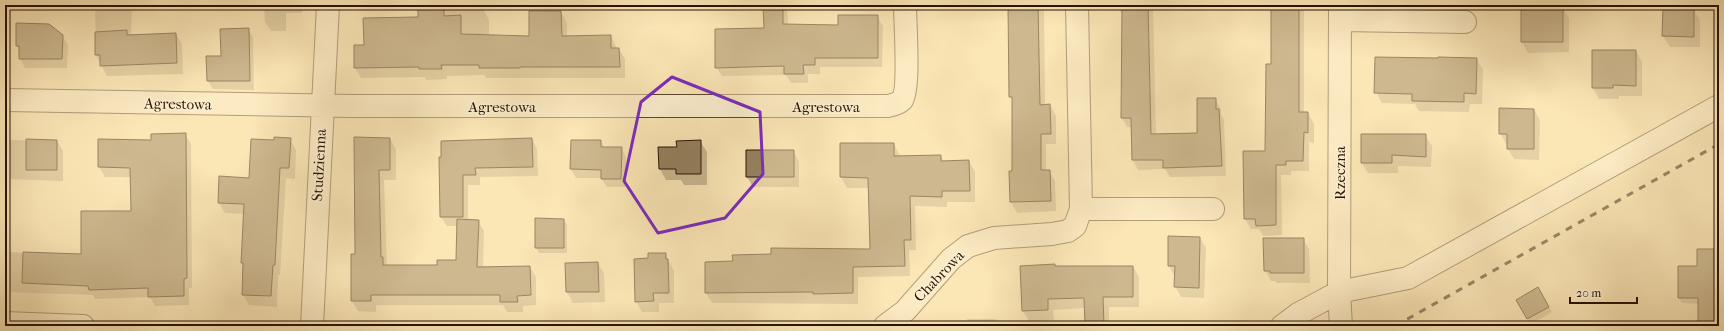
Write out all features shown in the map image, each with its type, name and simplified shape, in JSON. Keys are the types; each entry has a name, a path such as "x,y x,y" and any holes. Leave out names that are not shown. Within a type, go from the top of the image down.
{"street":[{"name":"Studzienna","path":"312,326 328,5"},
{"name":"Agrestowa","path":"5,100 322,106 866,107 895,105 902,100 905,92 905,5"},
{"name":"Chabrowa","path":"885,326 905,311 951,259 968,246 994,238 1052,234 1068,231 1075,226 1081,209 1077,5"},
{"name":"Rzeczna","path":"1341,326 1339,292 1340,13 1465,22"},
{"path":"1282,326 1298,314 1339,292 1408,278 1715,110 1719,106"},
{"path":"1081,209 1213,209"},
{"path":"5,323 83,326"}],"highlighted area":[{"path":"672,77 760,112 763,174 725,218 658,233 624,181 641,102"}],"building":[{"path":"763,5 783,5 783,24 838,25 838,15 878,15 878,58 815,58 815,65 803,65 804,74 784,74 784,66 715,68 715,29 764,28"},
{"path":"1008,5 1038,5 1040,105 1050,104 1051,134 1041,134 1041,170 1050,170 1051,201 1010,202 1009,171 1012,171 1012,97 1009,97"},
{"path":"1122,5 1148,5 1151,134 1197,133 1197,98 1216,98 1216,109 1219,109 1222,166 1163,168 1163,160 1132,160 1131,118 1121,118"},
{"path":"1271,5 1299,5 1299,112 1308,112 1308,133 1304,132 1303,161 1286,161 1286,165 1276,165 1276,225 1256,226 1255,219 1244,219 1243,151 1265,151 1266,64 1271,64"},
{"path":"1563,6 1563,42 1521,42 1521,7"},
{"path":"1663,8 1694,9 1694,37 1662,36"},
{"path":"418,9 444,9 444,16 461,15 461,34 529,36 529,11 561,11 562,36 611,35 611,48 619,48 620,67 479,68 479,65 441,65 442,69 419,69 419,67 354,68 354,45 364,45 363,18 418,17"},
{"path":"16,23 49,24 63,35 62,59 19,59 19,46 16,46"},
{"path":"249,28 250,81 207,81 206,56 221,56 220,29"},
{"path":"127,30 127,35 176,33 177,63 100,66 100,55 95,55 95,32"},
{"path":"1592,50 1636,50 1636,86 1613,85 1613,88 1592,88"},
{"path":"1375,57 1477,58 1476,94 1464,93 1464,102 1412,101 1412,94 1374,93"},
{"path":"1499,108 1534,109 1534,149 1507,149 1507,134 1499,134"},
{"path":"186,133 187,278 184,279 184,296 148,297 148,288 89,290 88,286 22,283 23,252 81,254 81,211 131,211 130,168 98,167 98,139 151,140 151,134"},
{"path":"1361,134 1426,134 1426,157 1392,155 1392,163 1361,163"},
{"path":"274,137 291,138 289,168 280,168 275,265 273,265 271,296 242,295 243,263 241,263 244,204 218,203 219,176 249,178 251,139 274,140"},
{"path":"354,137 390,138 390,170 379,170 381,257 383,257 383,265 437,265 437,260 456,260 457,219 479,220 477,267 530,266 531,295 517,296 518,302 500,302 500,295 371,295 371,301 351,301 351,254 355,254"},
{"path":"532,138 533,167 475,168 476,175 463,175 463,217 440,217 439,157 441,157 441,141"},
{"path":"26,139 57,140 57,170 26,170"},
{"path":"571,140 601,140 601,147 622,147 621,179 601,179 601,170 570,169"},
{"path":"701,140 701,174 676,174 676,169 659,169 658,147 677,147 676,141"},
{"path":"840,143 894,143 894,156 941,155 941,161 969,160 970,191 942,191 942,197 910,196 911,240 904,240 905,266 853,267 853,293 705,293 705,262 733,261 732,255 771,254 771,248 870,249 868,178 840,177"},
{"path":"746,150 794,150 794,177 746,177"},
{"path":"535,218 564,219 564,248 535,248"},
{"path":"1168,236 1200,237 1199,288 1174,287 1175,266 1168,266"},
{"path":"1263,238 1304,238 1304,273 1270,273 1270,271 1264,271"},
{"path":"1697,249 1714,249 1715,326 1698,326 1698,298 1678,298 1678,266 1697,266"},
{"path":"648,253 666,253 666,259 668,259 669,293 653,293 654,301 635,302 634,259 648,258"},
{"path":"598,262 599,292 566,292 565,263"},
{"path":"1055,264 1055,266 1133,266 1133,297 1103,297 1104,326 1085,326 1084,298 1048,299 1048,310 1022,311 1020,266"},
{"path":"1538,287 1549,307 1527,319 1516,300"}],"railway":[{"path":"1395,326 1719,144"}]}
